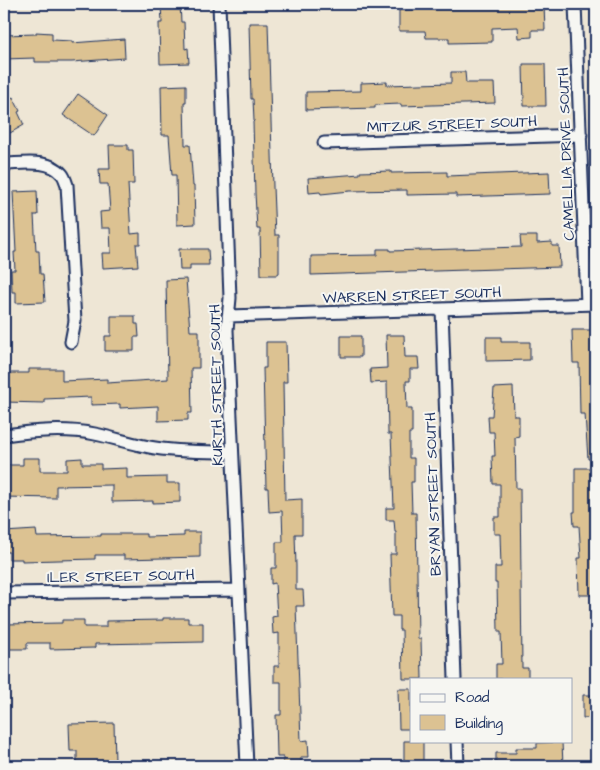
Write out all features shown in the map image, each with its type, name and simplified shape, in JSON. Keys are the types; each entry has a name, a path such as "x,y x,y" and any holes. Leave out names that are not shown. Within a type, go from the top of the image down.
{"street":[{"name":"KURTH STREET SOUTH","path":"219,4 229,288 227,330 247,766"},
{"name":"CAMELLIA DRIVE SOUTH","path":"575,4 592,304"},
{"name":"MITZUR STREET SOUTH","path":"324,143 581,134"},
{"path":"4,164 34,163 50,166 62,174 67,185 75,321 71,342"},
{"name":"WARREN STREET SOUTH","path":"228,316 592,304"},
{"name":"BRYAN STREET SOUTH","path":"442,309 455,678"},
{"path":"4,435 45,430 70,430 153,448 232,452"},
{"name":"ILER STREET SOUTH","path":"4,593 239,590"},
{"path":"457,742 458,766"}],"building":[{"path":"161,4 180,4 181,22 184,22 185,49 188,48 189,63 160,64 159,23 162,23"},
{"path":"544,5 545,30 532,30 532,37 519,38 518,27 492,28 492,42 449,43 449,38 426,38 425,31 399,31 399,10"},
{"path":"249,23 268,23 275,235 279,235 279,273 276,275 261,275 260,229 257,229 255,193 254,121 253,99 251,99"},
{"path":"36,32 52,33 52,40 72,41 72,43 124,39 125,58 72,62 35,62 35,58 4,59 4,35 36,34"},
{"path":"523,64 545,64 546,106 524,106"},
{"path":"451,72 465,72 466,83 494,83 495,103 401,106 401,104 375,105 375,108 306,110 306,92 361,91 361,83 387,82 387,85 451,83"},
{"path":"186,85 186,102 184,102 185,145 190,145 195,224 177,225 176,175 172,175 169,135 162,135 161,86"},
{"path":"78,94 108,115 94,136 63,115"},
{"path":"13,97 24,125 10,133 4,121 4,102"},
{"path":"109,145 128,145 128,150 133,150 134,184 128,184 131,234 140,233 140,244 136,244 138,266 103,268 102,253 111,253 110,228 101,228 100,212 110,211 108,184 100,184 99,169 110,169"},
{"path":"391,171 391,173 447,172 447,176 549,172 550,194 456,197 456,194 407,195 407,190 309,193 308,178 360,174 360,172"},
{"path":"37,191 38,215 34,215 36,251 39,251 40,274 43,274 45,302 16,303 16,292 12,292 11,270 15,270 14,252 16,252 13,192"},
{"path":"520,236 537,236 537,243 552,242 552,246 559,246 560,267 311,275 311,256 377,255 377,249 390,249 390,251 521,247"},
{"path":"179,249 208,249 209,265 190,265 190,270 180,270"},
{"path":"186,279 190,331 199,331 199,368 191,368 192,413 188,413 188,420 158,421 158,406 120,408 120,404 91,405 91,397 44,399 44,403 4,402 4,373 29,373 29,369 62,369 62,381 107,379 107,383 168,379 166,280"},
{"path":"111,316 135,316 139,337 134,337 134,351 105,351 105,336 111,336"},
{"path":"572,330 596,330 596,341 592,341 593,373 596,373 596,459 588,459 585,414 580,414 579,363 573,363"},
{"path":"386,335 404,335 405,357 418,357 419,369 410,369 410,381 406,381 407,409 412,409 412,433 409,433 409,458 414,458 414,482 411,482 412,513 416,513 418,639 421,639 422,678 403,679 402,630 399,630 399,616 392,616 390,554 396,554 396,532 394,520 386,520 386,508 394,508 391,434 388,434 387,382 371,383 370,369 387,368"},
{"path":"341,336 361,336 361,357 341,357"},
{"path":"486,337 501,337 501,342 530,342 530,360 486,361"},
{"path":"266,342 286,342 287,382 283,382 285,500 302,499 302,534 295,534 296,590 303,590 304,606 296,606 301,741 308,740 309,757 301,757 301,766 283,766 283,757 277,757 276,715 281,715 281,682 274,682 274,666 279,666 279,633 273,634 272,617 277,616 275,583 271,584 271,568 276,568 276,542 283,542 282,511 269,512 268,488 266,488 263,368 266,368"},
{"path":"513,387 514,416 519,416 519,436 515,437 516,488 520,488 522,668 528,668 528,678 496,678 496,664 502,664 501,632 498,632 497,583 495,583 495,567 501,567 500,534 494,534 494,517 500,517 500,484 493,484 492,456 495,456 494,432 489,432 488,416 492,416 494,388"},
{"path":"23,458 40,458 40,471 67,471 67,459 82,458 82,464 101,464 101,469 127,468 127,478 167,477 167,483 180,483 180,502 112,502 112,485 56,486 56,498 4,497 4,465 23,465"},
{"path":"575,468 595,468 596,595 579,595 578,558 581,558 579,526 574,526 573,512 575,512"},
{"path":"36,530 37,537 101,536 101,534 146,534 146,537 184,536 184,532 200,532 200,557 124,559 124,555 95,555 95,559 22,561 22,559 9,559 9,552 4,552 4,532"},
{"path":"163,618 188,618 188,623 203,623 203,642 95,644 95,648 50,649 50,643 27,643 27,649 8,649 8,646 4,646 4,624 62,623 62,620 84,620 84,627 106,627 106,621 163,620"},
{"path":"398,689 410,689 410,729 399,729"},
{"path":"583,695 596,695 596,717 583,718"},
{"path":"114,723 115,762 110,762 110,766 77,766 77,751 70,751 69,724"},
{"path":"404,741 423,742 423,766 404,766"},
{"path":"562,742 563,766 496,766 496,753 516,753 516,748 537,748 537,743"}]}
